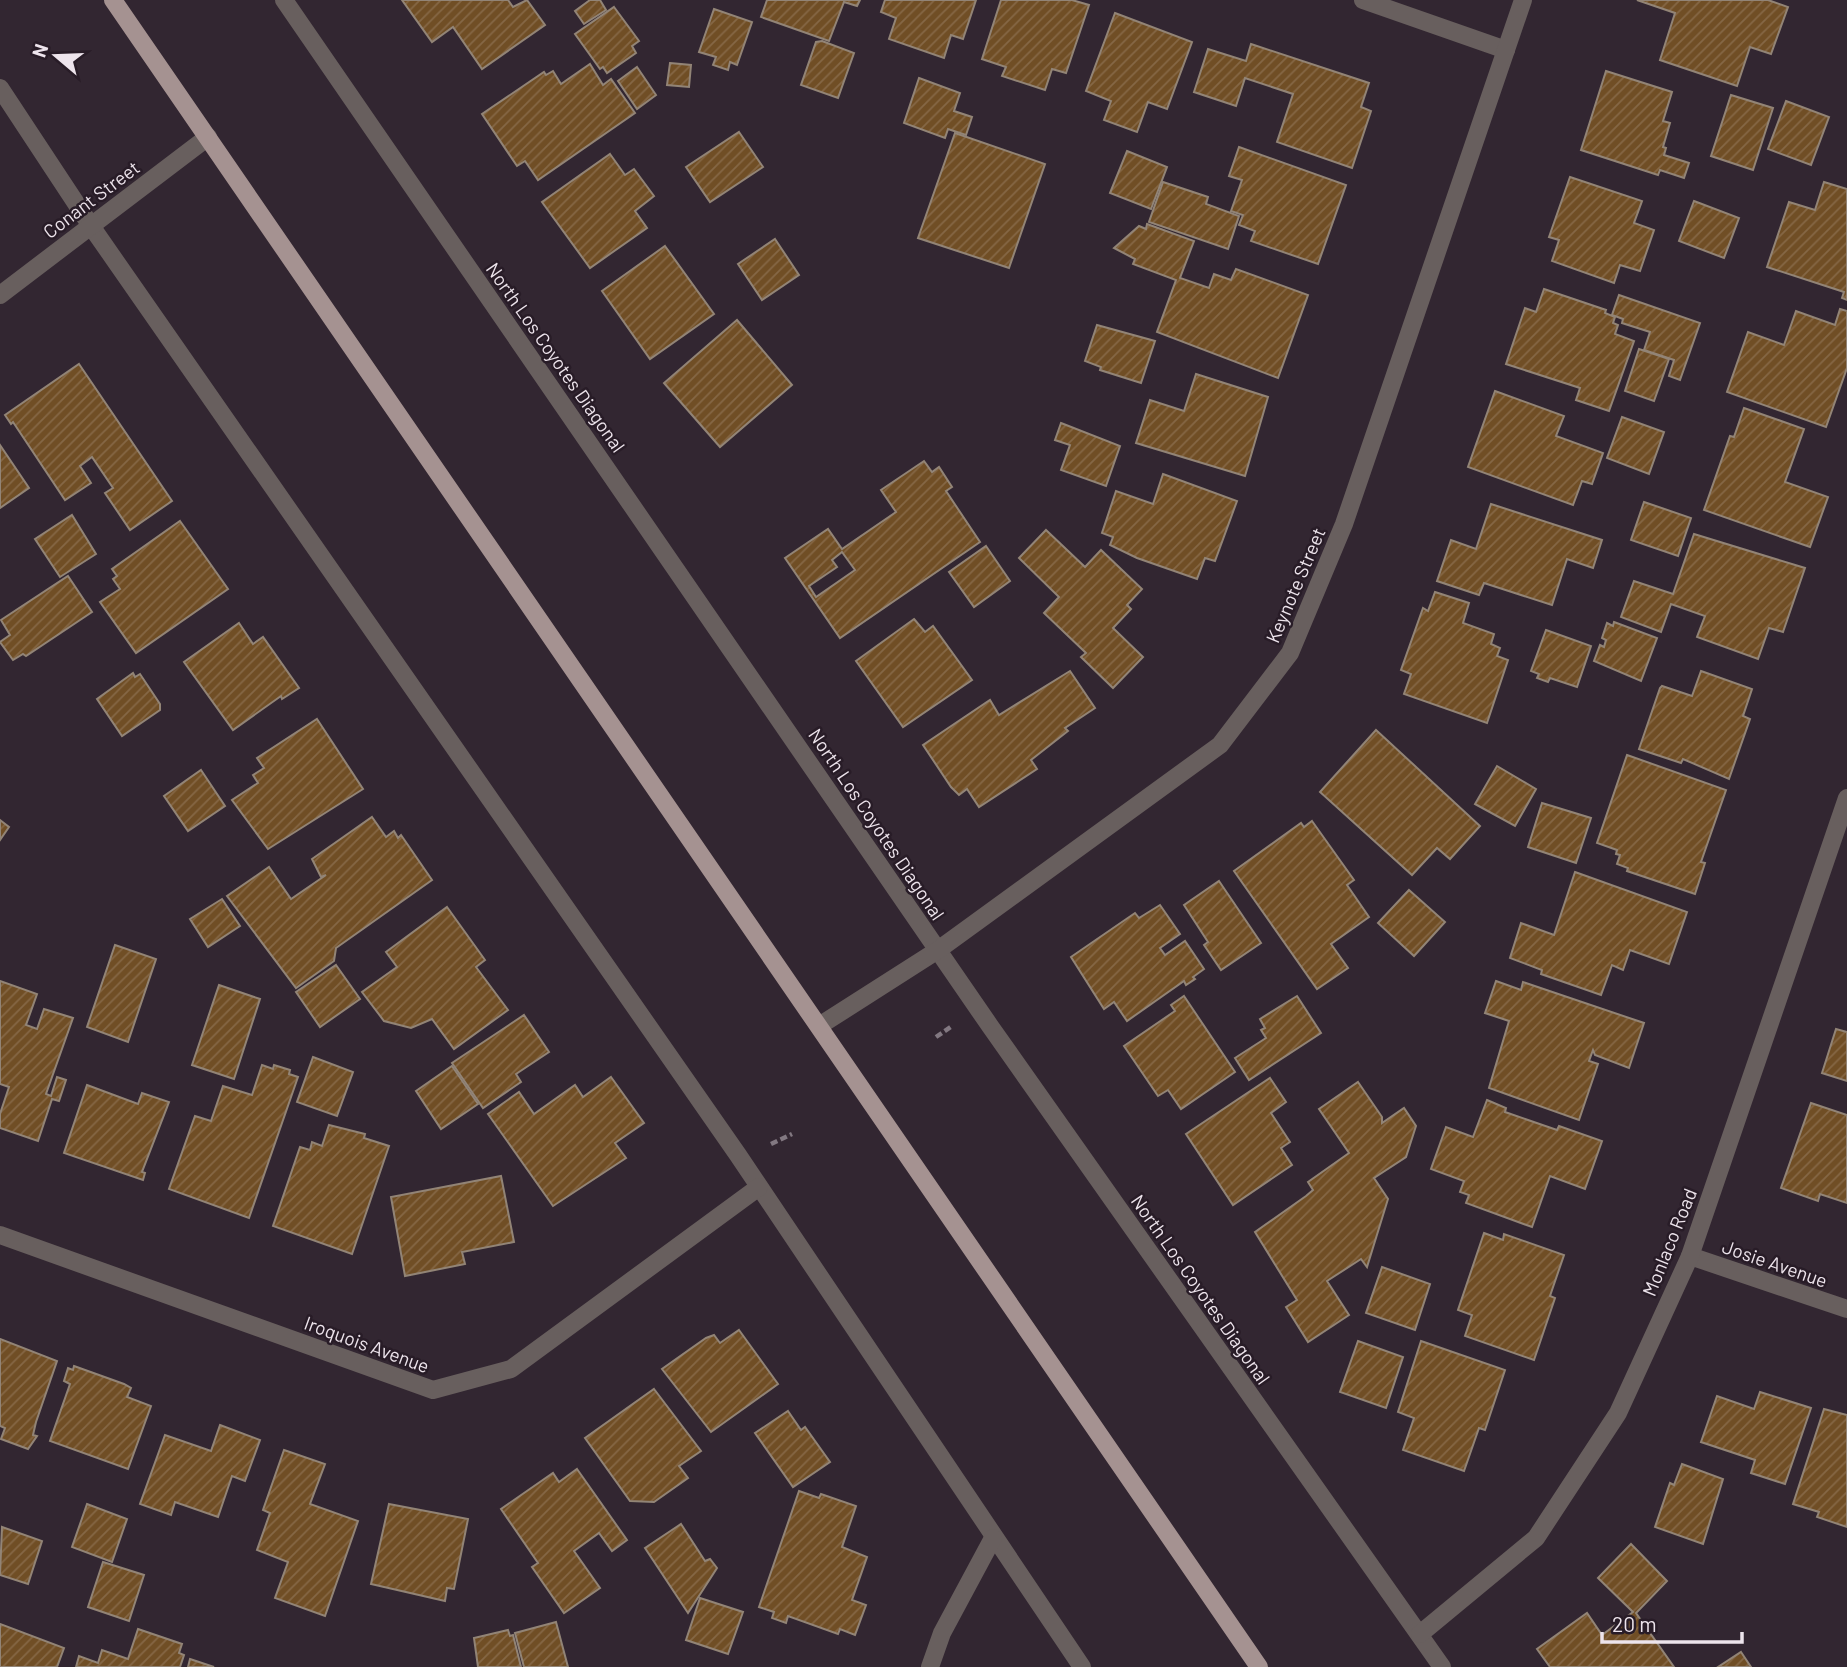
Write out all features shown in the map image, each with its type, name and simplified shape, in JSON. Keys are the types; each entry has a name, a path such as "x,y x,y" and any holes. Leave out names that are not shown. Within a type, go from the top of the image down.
{"main road":[{"path":"113,0 1259,1667"}],"street":[{"name":"North Los Coyotes Diagonal","path":"284,0 938,950 1442,1667"},
{"path":"1363,0 1506,50"},
{"name":"Keynote Street","path":"818,1027 938,950 1220,745 1290,653 1344,524 1523,0"},
{"path":"0,88 91,226 759,1187 1082,1667"},
{"name":"Conant Street","path":"0,295 208,137"},
{"name":"Monlaco Road","path":"1420,1634 1536,1538 1618,1413 1690,1256 1847,798"},
{"name":"Iroquois Avenue","path":"0,1235 433,1390 511,1369 759,1187"},
{"name":"Josie Avenue","path":"1690,1256 1847,1309"},
{"path":"930,1667 942,1633 993,1538"}],"path":[{"path":"936,1037 952,1025"},
{"path":"765,1147 792,1134"}],"building":[{"path":"402,0 508,0 513,7 527,0 545,25 482,69 453,27 432,42"},
{"path":"590,0 600,0 606,10 584,24 575,11"},
{"path":"767,0 860,0 857,6 844,2 829,41 761,17"},
{"path":"885,0 976,0 963,39 951,35 944,58 889,39 896,18 881,12"},
{"path":"1001,0 1072,0 1089,5 1066,73 1052,69 1045,90 1002,76 1006,67 982,59"},
{"path":"1637,0 1768,0 1788,7 1771,54 1750,47 1737,86 1660,60 1675,13"},
{"path":"614,7 639,41 632,46 636,53 607,73 603,67 600,69 575,34"},
{"path":"714,9 752,22 737,65 730,62 728,70 713,65 716,57 699,52"},
{"path":"1115,13 1192,42 1167,109 1148,102 1137,132 1104,120 1111,101 1086,91"},
{"path":"822,41 854,53 838,98 801,85 816,42"},
{"path":"1251,44 1369,83 1361,107 1371,111 1352,168 1277,142 1293,94 1245,78 1236,106 1194,92 1208,49 1246,61"},
{"path":"670,63 691,65 689,87 667,85"},
{"path":"590,64 603,85 611,79 635,113 538,180 525,161 517,166 482,114 544,72 546,75 553,71 561,84"},
{"path":"637,67 656,95 637,109 618,81"},
{"path":"1606,71 1672,92 1663,121 1670,123 1663,147 1666,148 1664,155 1689,163 1684,178 1660,170 1658,175 1581,150"},
{"path":"919,78 960,93 954,111 972,117 966,135 948,129 945,138 904,123"},
{"path":"1731,95 1773,108 1753,170 1711,156"},
{"path":"1786,101 1829,117 1811,165 1768,149"},
{"path":"739,132 763,167 710,202 686,167"},
{"path":"955,133 1045,164 1009,268 918,238"},
{"path":"1239,147 1346,185 1318,264 1251,241 1255,231 1239,225 1243,215 1231,211 1242,180 1229,176"},
{"path":"1127,151 1167,167 1151,209 1110,193"},
{"path":"610,154 625,175 634,169 654,196 635,211 647,228 590,268 542,202"},
{"path":"1570,177 1642,201 1634,223 1654,230 1640,271 1620,265 1614,283 1552,261 1559,240 1549,237"},
{"path":"1163,182 1208,197 1206,204 1239,216 1228,249 1149,222"},
{"path":"1824,182 1847,189 1847,300 1842,298 1844,292 1767,267 1789,202 1815,210"},
{"path":"1694,201 1739,218 1724,258 1679,241"},
{"path":"1147,224 1194,241 1180,278 1209,288 1214,274 1231,280 1236,269 1308,295 1278,378 1157,332 1176,280 1133,264 1135,259 1114,248 1139,226 1146,229"},
{"path":"775,239 799,275 762,300 738,264"},
{"path":"665,246 714,314 650,359 602,291"},
{"path":"1544,289 1606,310 1605,313 1615,317 1613,323 1618,325 1615,334 1634,341 1609,411 1576,400 1580,388 1506,364 1525,308 1536,312"},
{"path":"1619,295 1700,323 1680,380 1669,376 1674,360 1644,350 1650,332 1622,323 1623,319 1612,315"},
{"path":"1840,309 1847,311 1847,368 1826,427 1727,392 1748,332 1784,345 1796,311 1835,325"},
{"path":"737,320 792,385 720,447 664,383"},
{"path":"1097,325 1155,341 1141,383 1100,370 1101,367 1085,361"},
{"path":"1639,349 1669,359 1654,401 1625,391"},
{"path":"79,364 172,501 130,530 105,493 113,488 92,457 80,466 91,483 65,500 13,422 11,424 5,415"},
{"path":"1196,374 1268,397 1245,476 1136,443 1150,400 1184,411"},
{"path":"1495,391 1564,416 1556,436 1603,453 1592,484 1582,481 1573,505 1468,467"},
{"path":"1744,408 1804,429 1785,482 1828,497 1810,547 1704,510 1730,436 1734,437"},
{"path":"1622,417 1664,432 1649,474 1607,458"},
{"path":"1061,423 1120,446 1106,486 1061,470 1070,445 1055,440"},
{"path":"0,445 29,488 0,508"},
{"path":"924,461 932,472 939,467 952,487 946,491 980,542 840,638 785,558 828,529 842,549 896,512 881,490","holes":["842,552 855,570 816,597 809,586 837,567 832,560"]},
{"path":"1163,474 1237,501 1215,561 1205,558 1197,579 1137,558 1110,545 1113,537 1102,533 1116,491 1153,504"},
{"path":"1644,502 1691,518 1678,556 1631,540"},
{"path":"1491,504 1602,540 1593,568 1567,559 1552,605 1484,583 1479,595 1437,581 1451,540 1476,549"},
{"path":"72,515 96,554 60,577 35,539"},
{"path":"180,521 228,589 136,653 100,602 120,589 113,579 117,576 112,569"},
{"path":"1046,530 1085,567 1101,550 1142,589 1127,605 1131,609 1113,628 1143,657 1113,688 1081,657 1086,653 1044,613 1059,597 1019,558"},
{"path":"1694,534 1805,568 1783,632 1769,628 1758,659 1697,637 1705,616 1671,604 1661,632 1621,617 1634,581 1673,594"},
{"path":"986,546 1010,581 974,607 949,572"},
{"path":"68,576 92,612 26,656 23,654 13,660 0,642 10,635 1,620"},
{"path":"1435,592 1469,603 1463,623 1494,634 1491,644 1500,648 1497,656 1508,660 1487,723 1404,694 1411,674 1401,670 1423,608 1428,611"},
{"path":"914,619 925,632 933,626 972,680 903,727 856,661"},
{"path":"1614,622 1657,638 1641,681 1594,661 1600,645 1604,647 1606,640 1602,638 1607,623 1613,626"},
{"path":"239,623 253,644 263,637 299,688 282,699 281,696 233,730 184,662"},
{"path":"1546,630 1591,646 1577,687 1550,678 1548,682 1537,678 1539,674 1531,671"},
{"path":"1070,671 1095,708 1065,728 1068,731 1031,760 1037,769 979,807 967,789 959,795 923,745 990,700 999,715"},
{"path":"1701,671 1752,689 1743,716 1750,719 1729,779 1683,759 1681,763 1639,749 1660,688 1662,686 1692,696"},
{"path":"133,673 135,677 140,674 160,704 160,710 122,736 97,699"},
{"path":"317,719 363,789 268,849 232,800 258,783 253,775 264,768 257,758"},
{"path":"1376,730 1480,826 1450,859 1437,848 1412,875 1320,792"},
{"path":"1627,755 1726,790 1701,862 1705,863 1695,894 1627,871 1628,868 1617,864 1620,855 1616,854 1617,850 1597,843"},
{"path":"1497,766 1536,789 1515,826 1475,804"},
{"path":"201,770 225,806 188,831 164,796"},
{"path":"1542,803 1591,818 1576,863 1528,847"},
{"path":"372,817 386,837 394,831 398,838 401,835 432,880 336,948 334,961 296,988 227,896 269,867 291,899 326,875 321,877 312,859"},
{"path":"0,820 9,827 0,840"},
{"path":"1312,821 1354,880 1347,885 1369,917 1331,944 1348,968 1317,989 1234,871 1301,823 1304,827"},
{"path":"1575,872 1687,912 1669,964 1630,950 1623,970 1612,965 1601,995 1541,974 1542,970 1510,958 1521,923 1554,935"},
{"path":"1219,881 1261,943 1221,970 1204,945 1208,942 1184,905"},
{"path":"1409,890 1445,922 1414,956 1378,923"},
{"path":"222,899 240,926 208,947 190,919"},
{"path":"1160,905 1180,934 1160,948 1165,955 1185,941 1204,969 1193,977 1195,979 1186,985 1184,981 1127,1021 1114,1002 1104,1009 1071,957 1135,913 1139,918"},
{"path":"447,907 485,960 476,967 508,1010 454,1049 432,1019 411,1028 384,1021 362,992 397,967 386,952"},
{"path":"115,945 156,959 128,1042 87,1027"},
{"path":"336,965 360,999 320,1027 296,992"},
{"path":"0,981 37,994 26,1025 37,1029 44,1009 73,1018 46,1094 51,1096 57,1077 66,1080 59,1101 52,1099 38,1141 0,1128 0,1114 9,1087 0,1084"},
{"path":"1496,981 1521,990 1523,982 1644,1023 1629,1068 1595,1055 1593,1050 1589,1061 1598,1064 1579,1120 1489,1088 1509,1021 1485,1013"},
{"path":"219,985 260,999 234,1079 192,1065"},
{"path":"1184,996 1235,1072 1181,1109 1168,1090 1158,1096 1124,1046 1175,1011 1171,1005"},
{"path":"1297,996 1321,1033 1249,1080 1235,1058 1266,1038 1261,1030 1265,1028 1260,1019"},
{"path":"524,1015 549,1052 516,1074 521,1082 483,1108 452,1063"},
{"path":"1836,1029 1847,1032 1847,1081 1822,1073"},
{"path":"313,1057 353,1072 337,1116 297,1102"},
{"path":"262,1065 273,1069 274,1065 290,1070 289,1074 298,1077 249,1218 169,1189 195,1116 211,1121 223,1086 252,1095"},
{"path":"452,1066 478,1104 441,1129 416,1091"},
{"path":"611,1077 644,1123 615,1143 626,1158 553,1206 488,1114 519,1092 534,1114 575,1085 583,1097"},
{"path":"1270,1078 1286,1102 1271,1113 1290,1142 1281,1148 1292,1165 1233,1205 1186,1134"},
{"path":"1358,1082 1382,1117 1382,1123 1404,1108 1416,1126 1406,1157 1374,1178 1388,1199 1367,1267 1361,1259 1327,1281 1349,1315 1308,1342 1286,1307 1297,1300 1255,1232 1306,1196 1313,1190 1308,1182 1349,1153 1319,1109"},
{"path":"87,1085 138,1104 142,1093 169,1102 142,1172 145,1173 143,1180 64,1153"},
{"path":"1487,1100 1506,1108 1505,1112 1557,1130 1559,1126 1602,1141 1585,1189 1550,1176 1532,1227 1466,1203 1469,1195 1460,1192 1464,1181 1431,1169 1446,1127 1473,1137"},
{"path":"1811,1103 1847,1115 1847,1203 1820,1194 1818,1201 1781,1188"},
{"path":"329,1125 365,1134 364,1138 389,1146 352,1254 273,1226 300,1147 310,1150 312,1142 322,1146"},
{"path":"501,1176 514,1242 462,1252 465,1264 405,1276 391,1197"},
{"path":"1484,1233 1503,1240 1504,1234 1564,1255 1550,1296 1555,1298 1534,1360 1465,1336 1472,1315 1458,1310"},
{"path":"1382,1267 1430,1284 1415,1330 1366,1313"},
{"path":"739,1330 778,1384 711,1432 662,1369 706,1338 714,1335 720,1343"},
{"path":"0,1339 57,1361 36,1422 33,1435 37,1436 28,1449 1,1439 5,1428 0,1426"},
{"path":"1358,1341 1403,1357 1386,1408 1340,1392"},
{"path":"1421,1341 1505,1370 1485,1430 1479,1428 1464,1471 1403,1450 1414,1418 1398,1412"},
{"path":"74,1366 124,1384 131,1388 127,1397 151,1406 128,1469 50,1441 70,1384 64,1381 68,1368 73,1370"},
{"path":"654,1389 701,1451 679,1466 688,1478 654,1502 630,1501 585,1438"},
{"path":"1760,1392 1811,1408 1785,1484 1751,1473 1755,1460 1701,1442 1717,1396 1754,1409"},
{"path":"1824,1409 1847,1415 1847,1527 1817,1517 1819,1512 1793,1504"},
{"path":"788,1411 801,1430 805,1427 830,1462 793,1487 755,1433"},
{"path":"220,1425 260,1440 245,1481 232,1476 218,1517 175,1502 171,1515 140,1504 165,1435 211,1451"},
{"path":"284,1450 325,1464 310,1504 358,1521 325,1616 275,1598 288,1562 257,1550 270,1513 263,1510"},
{"path":"1682,1464 1723,1479 1703,1544 1655,1527 1670,1483 1674,1485"},
{"path":"577,1469 627,1540 612,1551 599,1533 574,1551 600,1588 564,1613 532,1567 538,1563 501,1509 553,1473 559,1482"},
{"path":"799,1491 819,1498 821,1494 856,1506 842,1547 867,1557 852,1600 866,1605 855,1635 840,1629 838,1634 788,1616 786,1623 772,1618 774,1612 759,1607"},
{"path":"87,1504 127,1519 112,1562 72,1547"},
{"path":"389,1504 468,1519 454,1589 447,1588 445,1601 371,1584"},
{"path":"681,1524 705,1561 710,1559 717,1568 688,1613 645,1548"},
{"path":"2,1527 42,1541 28,1584 0,1575"},
{"path":"1631,1544 1667,1581 1636,1613 1674,1667 1550,1667 1537,1649 1587,1613 1602,1635 1633,1612 1598,1578"},
{"path":"103,1562 144,1575 129,1621 88,1607"},
{"path":"700,1598 743,1612 728,1654 686,1640"},
{"path":"556,1622 568,1667 524,1667 515,1633"},
{"path":"0,1624 64,1648 57,1667 0,1667"},
{"path":"138,1629 182,1644 179,1653 184,1655 180,1667 76,1667 79,1656 98,1663 102,1650 128,1659"},
{"path":"508,1630 510,1636 513,1635 521,1667 478,1667 474,1638"},
{"path":"1741,1652 1751,1667 1718,1667"},
{"path":"190,1659 214,1667 188,1667"}]}
